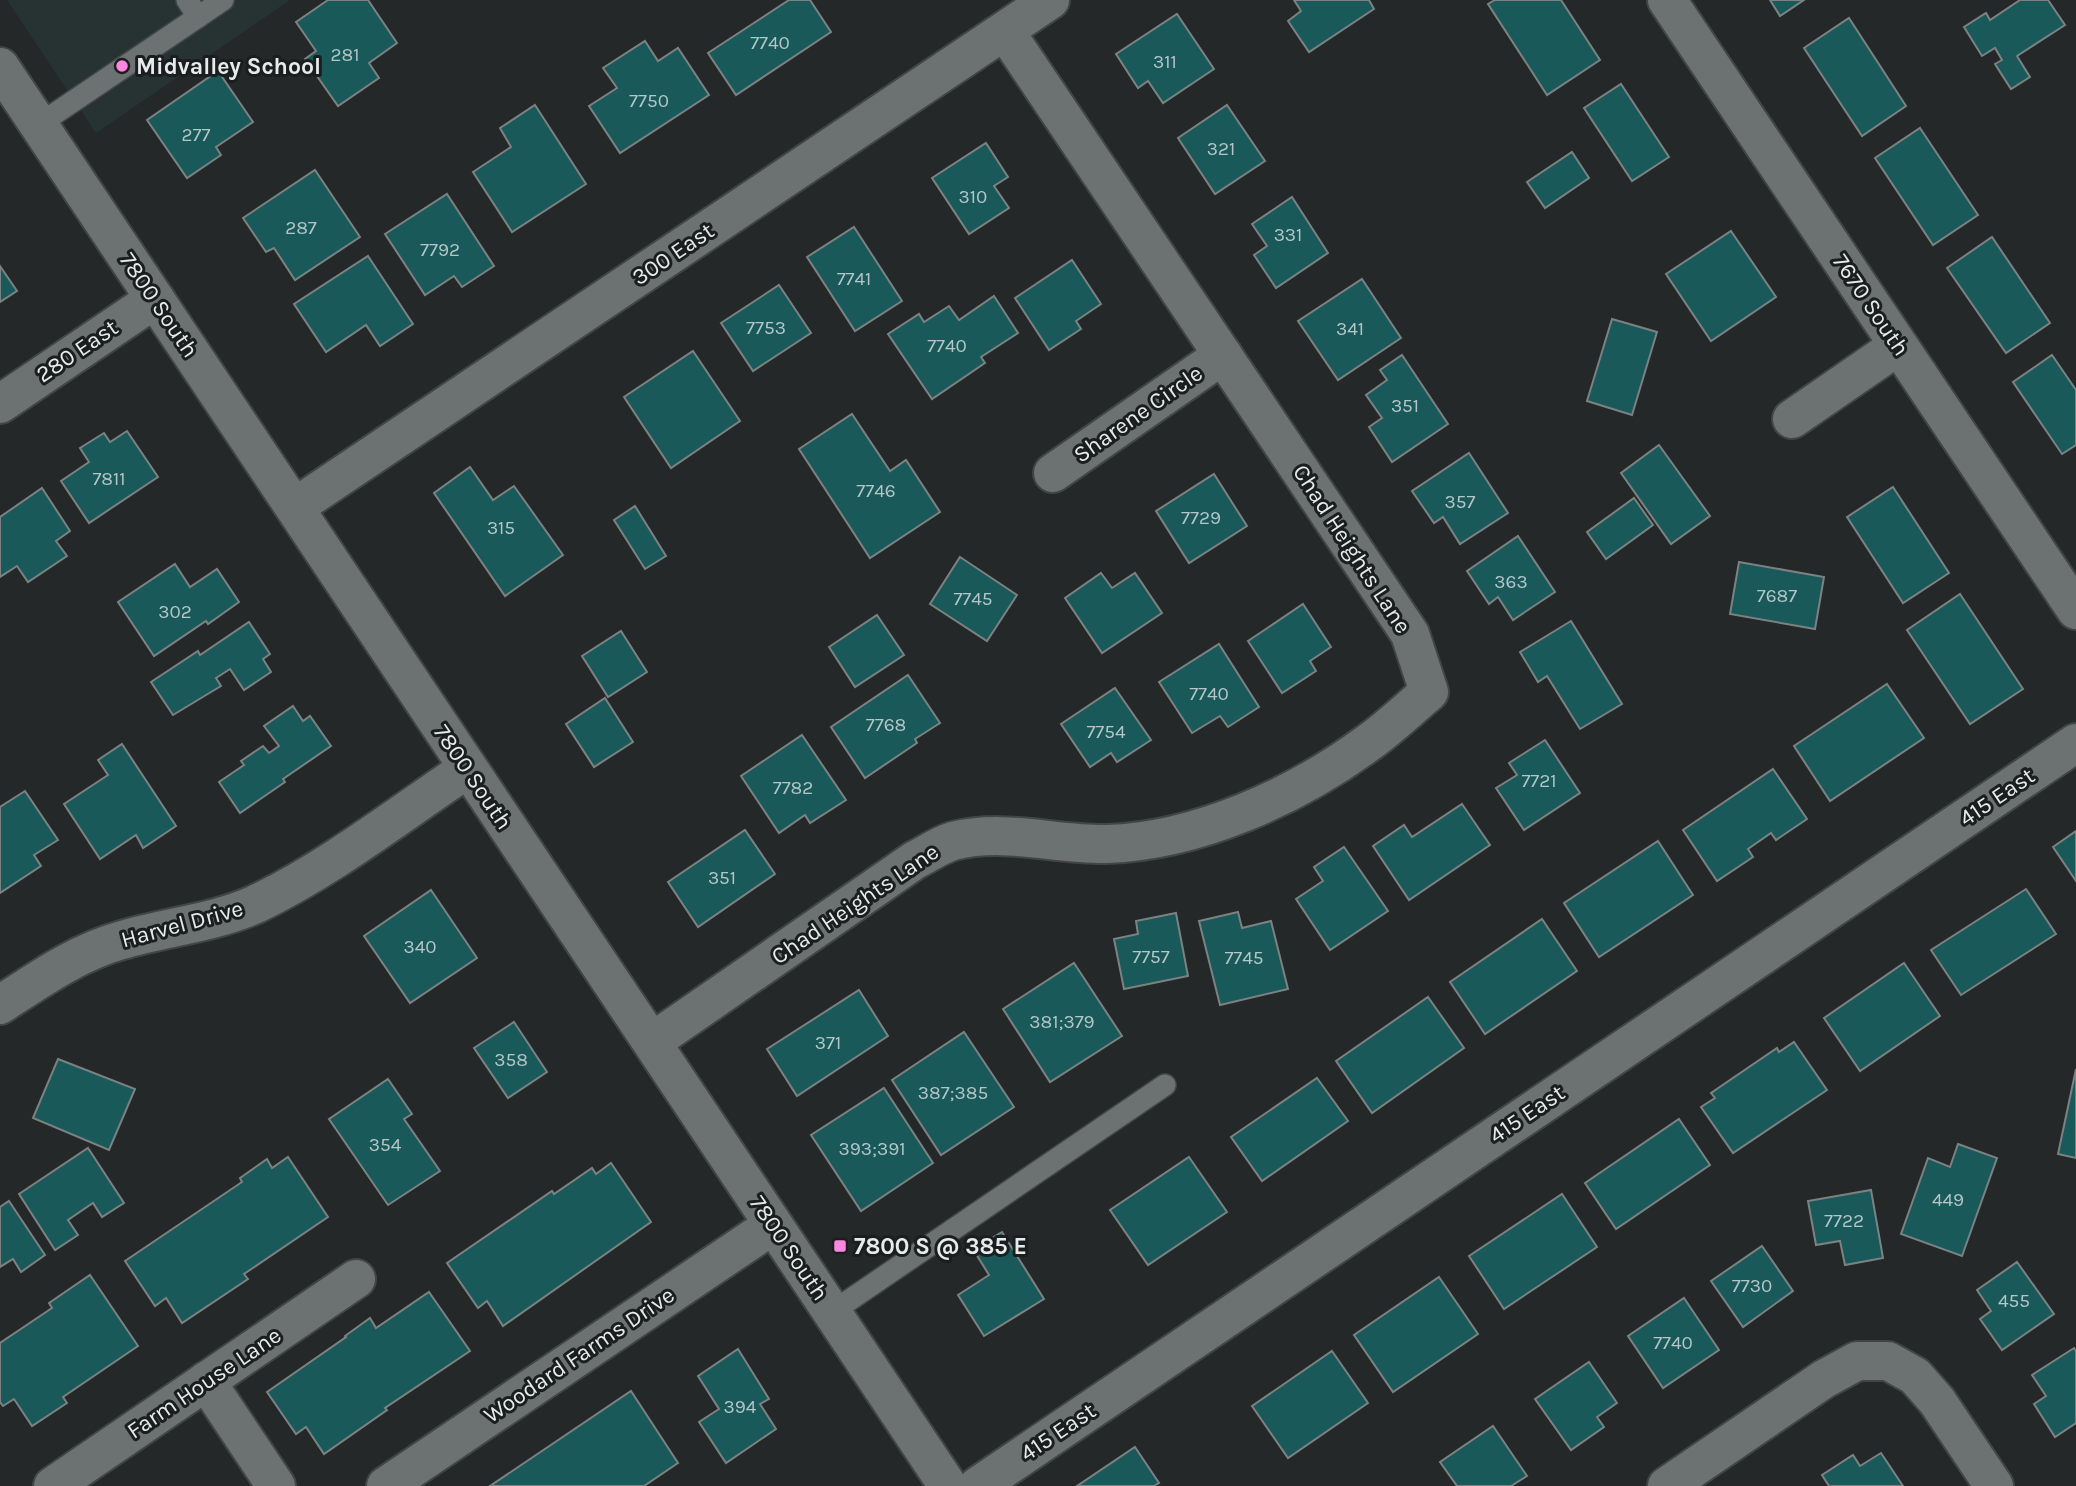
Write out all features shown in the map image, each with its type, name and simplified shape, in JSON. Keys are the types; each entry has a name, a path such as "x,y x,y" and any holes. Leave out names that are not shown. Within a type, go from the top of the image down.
{"street":[{"name":"300 East","path":"295,507 1050,0"},
{"name":"7670 South","path":"1667,0 2076,610"},
{"name":"Chad Heights Lane","path":"652,1042 915,860 950,842 980,836 1107,844 1176,835 1244,813 1302,784 1368,743 1429,692 1410,634 1005,31"},
{"name":"7800 South","path":"0,67 948,1486"},
{"name":"280 East","path":"0,404 155,299"},
{"path":"1792,419 1898,346"},
{"name":"Sharene Circle","path":"1053,473 1223,355"},
{"name":"415 East","path":"978,1486 2076,743"},
{"name":"Harvel Drive","path":"0,1005 73,959 120,940 208,920 254,905 305,878 467,769"},
{"name":"Woodard Farms Drive","path":"386,1486 773,1225"},
{"name":"Farm House Lane","path":"52,1486 356,1279"},
{"path":"1667,1486 1824,1379 1857,1361 1888,1360 1915,1376 1937,1401 1994,1486"},
{"path":"206,1381 276,1486"}],"lane":[{"path":"38,125 192,8 223,0"},
{"path":"832,1312 1165,1086"}],"shaded area":[{"name":"Midvalley School","path":"7,0 290,0 96,133"}],"building":[{"path":"328,0 368,0 397,43 369,63 379,78 338,106 305,59 316,51 296,22"},
{"path":"789,0 810,0 831,32 736,95 708,53"},
{"path":"1294,0 1369,0 1374,9 1309,52 1288,21 1301,11"},
{"path":"1495,0 1561,0 1600,60 1547,95 1488,4"},
{"path":"1770,0 1804,0 1780,16"},
{"path":"2020,0 2048,0 2065,25 2017,56 2030,77 2011,89 1995,64 2002,60 1995,48 1982,56 1964,27 1986,13 1990,20"},
{"path":"1177,14 1214,69 1163,103 1148,81 1138,88 1116,54"},
{"path":"1849,18 1906,106 1862,136 1804,48"},
{"path":"645,41 658,61 678,48 709,95 620,153 589,106 617,88 603,68"},
{"path":"218,71 253,122 216,147 221,155 187,178 147,120"},
{"path":"1621,84 1669,157 1632,181 1584,108"},
{"path":"535,105 586,184 512,232 473,172 511,147 500,128"},
{"path":"1227,105 1265,161 1215,194 1178,138"},
{"path":"1920,128 1978,215 1933,245 1875,158"},
{"path":"986,143 1008,177 994,186 1009,208 969,234 932,178"},
{"path":"1572,152 1589,178 1545,208 1527,182"},
{"path":"315,170 360,237 295,280 274,248 266,252 243,218"},
{"path":"447,194 494,266 462,287 454,276 425,295 385,234"},
{"path":"1292,197 1328,253 1276,288 1254,255 1267,246 1252,224"},
{"path":"854,227 902,301 855,331 807,257"},
{"path":"1731,231 1776,297 1711,341 1666,274"},
{"path":"1992,237 2050,323 2006,353 1947,268"},
{"path":"368,256 413,324 380,346 366,325 326,352 294,304"},
{"path":"1072,260 1101,304 1076,321 1081,329 1049,350 1015,298"},
{"path":"0,266 17,291 0,302"},
{"path":"1362,279 1401,338 1338,380 1298,321"},
{"path":"779,285 811,333 753,371 721,323"},
{"path":"994,296 1018,333 981,357 985,363 932,399 888,334 919,314 924,322 949,306 959,320"},
{"path":"1612,319 1657,332 1632,415 1587,401"},
{"path":"693,351 740,421 671,468 624,397"},
{"path":"1402,355 1448,424 1392,462 1369,427 1382,418 1366,395 1387,380 1380,370"},
{"path":"2052,355 2076,390 2076,445 2062,454 2013,382"},
{"path":"852,414 890,471 906,460 940,512 870,558 799,449"},
{"path":"127,431 158,477 89,523 61,481 89,462 80,448 104,433 110,442"},
{"path":"1659,445 1710,516 1671,544 1621,473"},
{"path":"1469,453 1508,513 1460,544 1443,517 1434,523 1412,491"},
{"path":"470,467 493,500 514,486 563,555 505,596 434,493"},
{"path":"1214,474 1247,526 1189,563 1156,511"},
{"path":"1893,487 1949,573 1903,603 1847,517"},
{"path":"42,488 70,531 56,541 67,556 28,582 17,566 0,577 0,517"},
{"path":"1634,498 1653,525 1606,559 1587,532"},
{"path":"635,506 666,556 645,569 614,520"},
{"path":"1518,536 1555,592 1513,620 1498,597 1489,604 1467,571"},
{"path":"960,557 1017,595 987,641 930,604"},
{"path":"1739,562 1824,577 1815,629 1730,614"},
{"path":"175,564 190,587 217,569 239,602 154,656 118,602"},
{"path":"1101,573 1112,588 1135,573 1162,613 1102,653 1065,598"},
{"path":"1960,594 2023,689 1970,724 1907,630"},
{"path":"1303,604 1331,647 1310,661 1316,671 1282,693 1248,641"},
{"path":"877,615 904,655 855,687 829,647"},
{"path":"1571,621 1622,704 1580,729 1547,676 1538,682 1520,652"},
{"path":"249,622 270,654 263,659 271,672 244,690 230,669 216,678 221,686 173,715 151,682 198,651 200,655"},
{"path":"621,631 647,672 608,697 582,656"},
{"path":"1219,644 1259,707 1228,727 1220,716 1192,733 1159,682"},
{"path":"908,675 940,723 915,739 917,743 865,778 831,727"},
{"path":"1887,684 1924,738 1830,801 1794,746"},
{"path":"1115,688 1151,740 1117,762 1111,753 1090,767 1061,724"},
{"path":"605,698 633,742 594,767 566,724"},
{"path":"293,706 303,721 310,716 331,746 240,813 219,782 244,765 241,761 263,746 269,753 279,746 264,726"},
{"path":"802,735 846,800 810,823 805,815 779,833 741,776"},
{"path":"1545,740 1580,793 1524,830 1496,788 1517,775 1509,763"},
{"path":"122,744 176,826 143,848 136,835 100,859 64,804 108,775 98,760"},
{"path":"1773,769 1807,819 1776,840 1771,833 1748,849 1753,857 1717,881 1683,830"},
{"path":"25,791 58,840 34,855 41,866 0,893 0,807"},
{"path":"1462,804 1490,845 1409,900 1373,846 1404,825 1412,837"},
{"path":"745,830 775,874 698,927 668,882"},
{"path":"2076,831 2076,881 2053,847"},
{"path":"1658,841 1693,895 1599,957 1564,903"},
{"path":"1344,847 1388,911 1330,950 1296,899 1323,881 1314,867"},
{"path":"2026,889 2056,934 1961,995 1931,950"},
{"path":"431,890 477,958 410,1003 364,936"},
{"path":"1238,912 1242,928 1271,921 1288,989 1220,1005 1199,921"},
{"path":"1176,913 1188,976 1124,989 1114,939 1138,934 1136,921"},
{"path":"1542,919 1577,971 1485,1034 1450,982"},
{"path":"1074,963 1122,1036 1050,1082 1003,1009"},
{"path":"1904,963 1940,1016 1860,1071 1824,1018"},
{"path":"859,990 888,1036 797,1096 767,1049"},
{"path":"1428,997 1464,1048 1372,1113 1336,1061"},
{"path":"514,1022 547,1072 508,1098 474,1048"},
{"path":"964,1032 1014,1107 941,1155 892,1080"},
{"path":"1794,1042 1827,1090 1733,1153 1701,1107 1715,1098 1711,1093 1777,1048 1779,1052"},
{"path":"58,1059 135,1089 109,1150 33,1118"},
{"path":"2076,1069 2076,1158 2058,1154"},
{"path":"1317,1078 1348,1121 1262,1181 1231,1137"},
{"path":"388,1079 412,1114 404,1119 440,1171 388,1205 329,1119"},
{"path":"884,1088 933,1163 861,1211 811,1135"},
{"path":"1679,1119 1710,1165 1616,1229 1585,1183"},
{"path":"1958,1144 1997,1158 1962,1256 1901,1234 1928,1158 1950,1167"},
{"path":"88,1148 124,1203 102,1217 93,1203 68,1220 78,1235 55,1250 19,1194"},
{"path":"288,1157 328,1217 244,1274 248,1279 182,1323 166,1298 155,1306 125,1261 242,1182 240,1178 267,1159 272,1168"},
{"path":"1189,1157 1227,1212 1148,1265 1110,1210"},
{"path":"611,1163 651,1222 503,1326 487,1301 478,1308 447,1263 552,1191 554,1194 592,1168 596,1174"},
{"path":"1871,1190 1883,1258 1845,1265 1840,1241 1816,1245 1808,1201"},
{"path":"1562,1194 1597,1247 1504,1309 1469,1256"},
{"path":"9,1201 45,1255 21,1272 13,1259 0,1267 0,1207"},
{"path":"1002,1232 1044,1299 984,1336 958,1295 989,1275 973,1249"},
{"path":"1762,1246 1793,1291 1743,1327 1711,1281"},
{"path":"2017,1262 2054,1314 2002,1350 1980,1319 1991,1311 1977,1290"},
{"path":"90,1275 138,1346 63,1397 67,1403 32,1426 14,1399 3,1406 0,1402 0,1343 52,1308 49,1303"},
{"path":"1439,1277 1478,1334 1393,1392 1354,1335"},
{"path":"429,1292 470,1351 385,1408 387,1410 324,1454 306,1427 296,1434 267,1392 370,1318 376,1328"},
{"path":"1684,1298 1719,1350 1663,1388 1628,1336"},
{"path":"2074,1348 2076,1423 2055,1437 2034,1404 2046,1396 2032,1375"},
{"path":"738,1349 769,1399 760,1404 776,1429 726,1463 699,1422 719,1409 698,1376"},
{"path":"1332,1351 1368,1403 1288,1458 1252,1406"},
{"path":"1589,1362 1617,1403 1597,1417 1604,1427 1571,1450 1535,1399"},
{"path":"631,1391 678,1463 644,1486 490,1486"},
{"path":"1493,1426 1527,1476 1511,1486 1457,1486 1440,1462"},
{"path":"1135,1447 1159,1483 1154,1486 1077,1486"},
{"path":"1881,1453 1903,1486 1829,1486 1822,1475 1853,1455 1860,1466"}],"place":[{"name":"Midvalley School","path":"122,66"},
{"name":"7800 S @ 385 E","path":"840,1246"}]}
